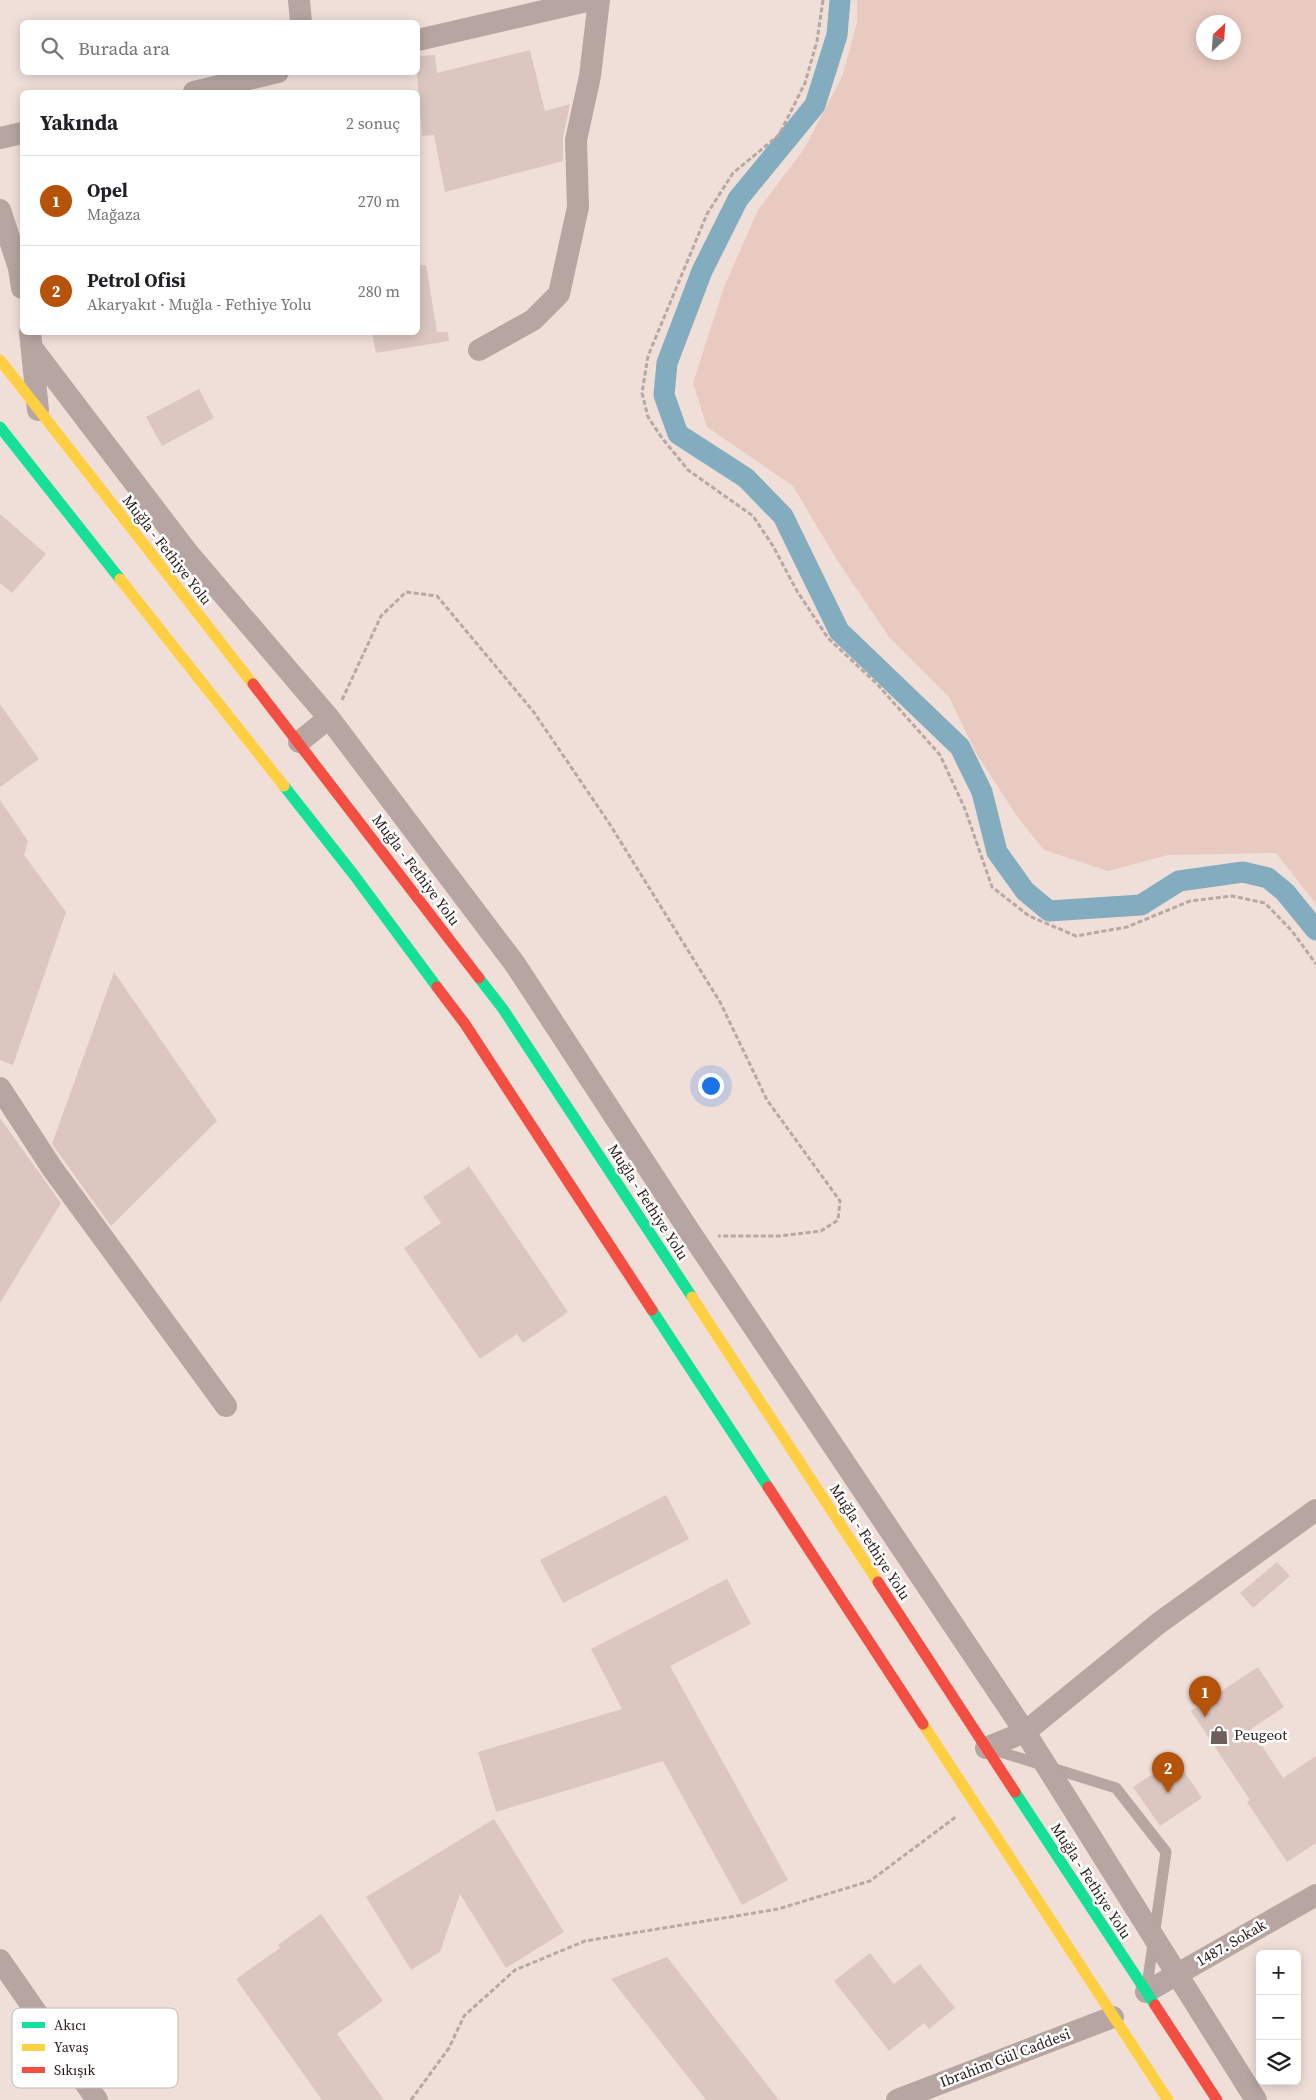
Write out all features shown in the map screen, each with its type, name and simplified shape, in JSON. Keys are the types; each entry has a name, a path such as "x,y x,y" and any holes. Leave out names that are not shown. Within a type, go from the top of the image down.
{"highway":[{"name":"Muğla - Fethiye Yolu","path":"0,360 299,742 503,1009 1217,2100"},
{"path":"0,426 354,875 465,1024 976,1803 1168,2100"}],"street":[{"path":"299,0 300,20"},
{"path":"420,40 591,0"},
{"path":"479,350 532,320 559,294 578,207 576,140 590,76 599,0"},
{"path":"202,90 265,75"},
{"path":"0,138 20,133"},
{"path":"0,210 20,275"},
{"path":"31,340 38,410"},
{"path":"31,340 188,553 329,718 515,964 690,1232 1026,1732 1256,2100"},
{"path":"299,742 329,718"},
{"path":"0,1088 52,1168 226,1406"},
{"path":"986,1748 1026,1732 1159,1623 1316,1510"},
{"name":"1487. Sokak","path":"1146,1992 1316,1895"},
{"path":"0,1960 33,2008"},
{"name":"Ibrahim Gül Caddesi","path":"897,2100 1113,2017"},
{"path":"89,2088 97,2100"}],"lane":[{"path":"986,1748 1116,1788 1166,1852 1146,1992"}],"path":[{"path":"823,0 817,41 805,83 779,135 733,173 707,214 648,356 642,393 648,416 662,438 688,470 753,516 774,546 797,591 828,638 878,685 940,755 965,809 992,887 1029,916 1076,936 1127,927 1190,901 1232,896 1264,903 1292,932 1316,964"},
{"path":"329,718 340,704 381,616 406,592 437,596 533,711 609,823 720,1002 767,1100 840,1201 838,1220 821,1231 780,1236 744,1236 690,1232"},
{"path":"411,2100 449,2048 464,2016 516,1970 585,1941 778,1909 870,1881 976,1803"}],"shaded area":[{"path":"857,0 1316,0 1316,904 1276,853 1168,855 1108,871 1044,850 1016,815 976,753 949,697 889,637 837,560 793,486 707,427 693,383 724,287 758,210 804,149 842,77 857,23"}],"building":[{"path":"530,50 545,111 570,104 563,137 563,161 445,192 434,135 422,136 420,90 418,90 417,75 420,75 420,56 435,55 437,73"},
{"path":"420,265 426,265 437,332 448,332 449,341 376,353 373,335 420,335"},
{"path":"199,389 214,418 162,446 146,417"},
{"path":"0,514 46,554 12,593 0,583"},
{"path":"0,704 39,759 0,787"},
{"path":"0,800 28,841 24,855 66,912 13,1065 0,1060"},
{"path":"114,972 217,1121 111,1226 52,1144"},
{"path":"0,1118 61,1203 0,1303"},
{"path":"469,1166 568,1312 523,1343 517,1334 480,1359 404,1248 441,1223 423,1197"},
{"path":"666,1495 689,1539 563,1603 540,1560"},
{"path":"1277,1562 1290,1576 1253,1608 1240,1593"},
{"path":"727,1579 751,1624 670,1666 788,1880 742,1905 663,1761 496,1812 478,1752 622,1709 591,1649"},
{"path":"1258,1667 1284,1707 1251,1729 1283,1778 1316,1756 1316,1843 1287,1862 1247,1802 1250,1800 1191,1711"},
{"path":"1176,1759 1202,1798 1160,1826 1133,1787"},
{"path":"494,1819 564,1932 506,1968 460,1894 440,1952 411,1970 366,1897"},
{"path":"321,1914 383,2001 337,2034 384,2100 322,2100 236,1979 280,1948 278,1945"},
{"path":"870,1953 894,1984 920,1964 955,2008 929,2029 924,2023 889,2051 834,1981"},
{"path":"667,1957 779,2100 706,2100 611,1979"}],"waterway":[{"path":"840,0 837,35 815,105 738,199 702,271 667,363 664,395 678,434 746,478 783,516 839,631 960,747 982,792 997,852 1025,891 1049,911 1141,905 1179,881 1243,872 1268,878 1285,892 1316,930"}],"traffic: fast":[{"path":"0,427 120,579"},
{"path":"284,786 354,875 437,987"},
{"path":"479,978 503,1009 692,1297"},
{"path":"652,1310 768,1487"},
{"path":"1015,1792 1155,2005"}],"traffic: slow":[{"path":"0,360 253,684"},
{"path":"120,579 284,786"},
{"path":"692,1297 878,1582"},
{"path":"923,1724 1168,2100"}],"traffic: jam":[{"path":"253,684 479,978"},
{"path":"437,987 465,1024 652,1310"},
{"path":"768,1487 923,1724"},
{"path":"878,1582 1015,1792"},
{"path":"1155,2005 1217,2100"}],"place":[{"name":"Opel","path":"1205,1717"},
{"name":"Peugeot","path":"1219,1735"},
{"name":"Petrol Ofisi","path":"1168,1793"}]}
